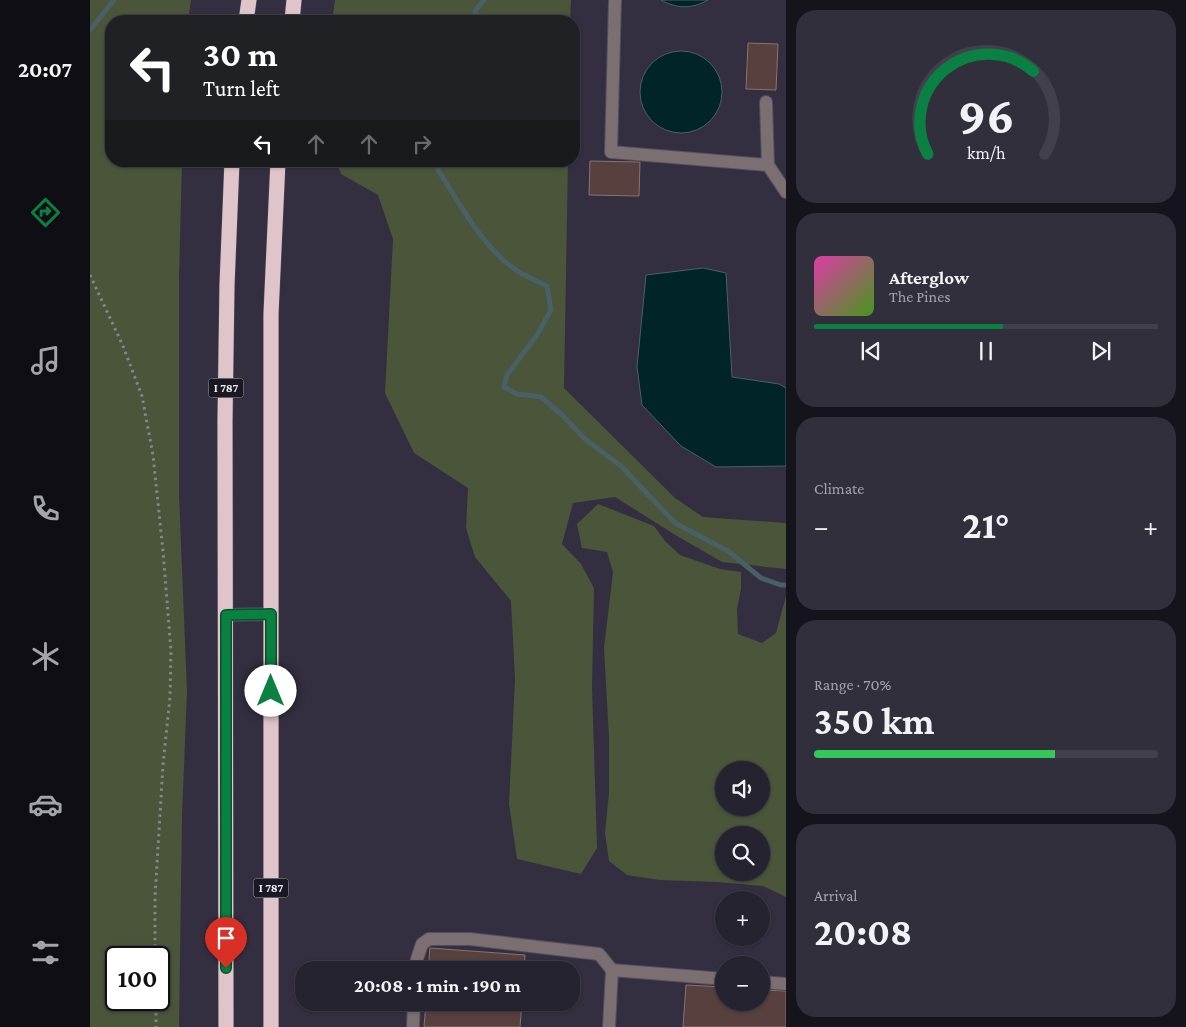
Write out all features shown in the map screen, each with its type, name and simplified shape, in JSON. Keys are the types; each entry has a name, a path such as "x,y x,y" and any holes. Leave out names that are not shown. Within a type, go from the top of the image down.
{"highway":[{"path":"247,15 249,0"},
{"path":"293,15 294,0"},
{"name":"I 787","path":"226,1027 226,285 232,167"},
{"name":"I 787","path":"271,1027 271,314 278,167"}],"lane":[{"path":"614,0 612,152 768,165"},
{"path":"766,102 768,165 786,192"},
{"path":"226,615 271,614"},
{"path":"417,961 422,944 429,939 470,939 599,954 612,970 609,1027"},
{"path":"612,970 715,978"},
{"path":"770,983 786,984"},
{"path":"413,1027 414,1011"}],"path":[{"path":"90,275 123,346 142,396 153,455 162,542 171,651 170,697 163,765 155,897 155,946"},
{"path":"156,1011 156,1027"}],"shaded area":[{"path":"90,0 191,0 189,15 105,15 105,167 182,167 179,278 179,494 187,691 182,816 179,1027 90,1027"},
{"path":"335,0 571,0 570,15 333,15"},
{"path":"661,0 708,0 685,7"},
{"path":"673,51 689,51 704,58 715,69 722,84 719,108 710,121 689,133 673,133 658,126 647,115 640,100 640,84 647,69 658,58"},
{"path":"338,167 568,167 564,388 675,498 703,517 786,523 786,569 722,562 615,497 573,503 562,544 581,564 594,588 592,686 597,848 581,874 517,859 509,804 515,679 511,601 475,557 466,528 468,488 414,453 385,393 393,239 378,195 341,174"},
{"path":"703,268 726,273 732,377 779,384 786,388 786,466 716,467 681,446 642,405 637,367 646,275"},
{"path":"598,504 654,526 665,541 680,555 720,569 741,572 741,589 737,609 738,634 762,643 776,633 786,596 786,897 763,886 659,880 627,875 609,861 605,833 609,793 609,738 604,648 613,572 607,552 582,548 577,524"}],"building":[{"path":"748,43 778,44 776,90 746,89"},
{"path":"590,161 640,162 639,196 589,195"},
{"path":"430,948 525,955 525,961 429,961"},
{"path":"686,985 715,987 715,1011 770,1011 770,990 786,991 786,1027 683,1027"},
{"path":"425,1011 521,1011 520,1027 424,1027"}],"waterway":[{"path":"90,30 114,0"},
{"path":"477,15 475,11 484,0"},
{"path":"438,167 438,170 464,211 495,252 519,272 547,286 551,310 537,335 507,375 504,387 517,394 541,397 561,414 585,439 621,466 675,523 728,551 761,578 786,585"}],"route":[{"path":"226,968 226,615 271,614 271,691"}]}
